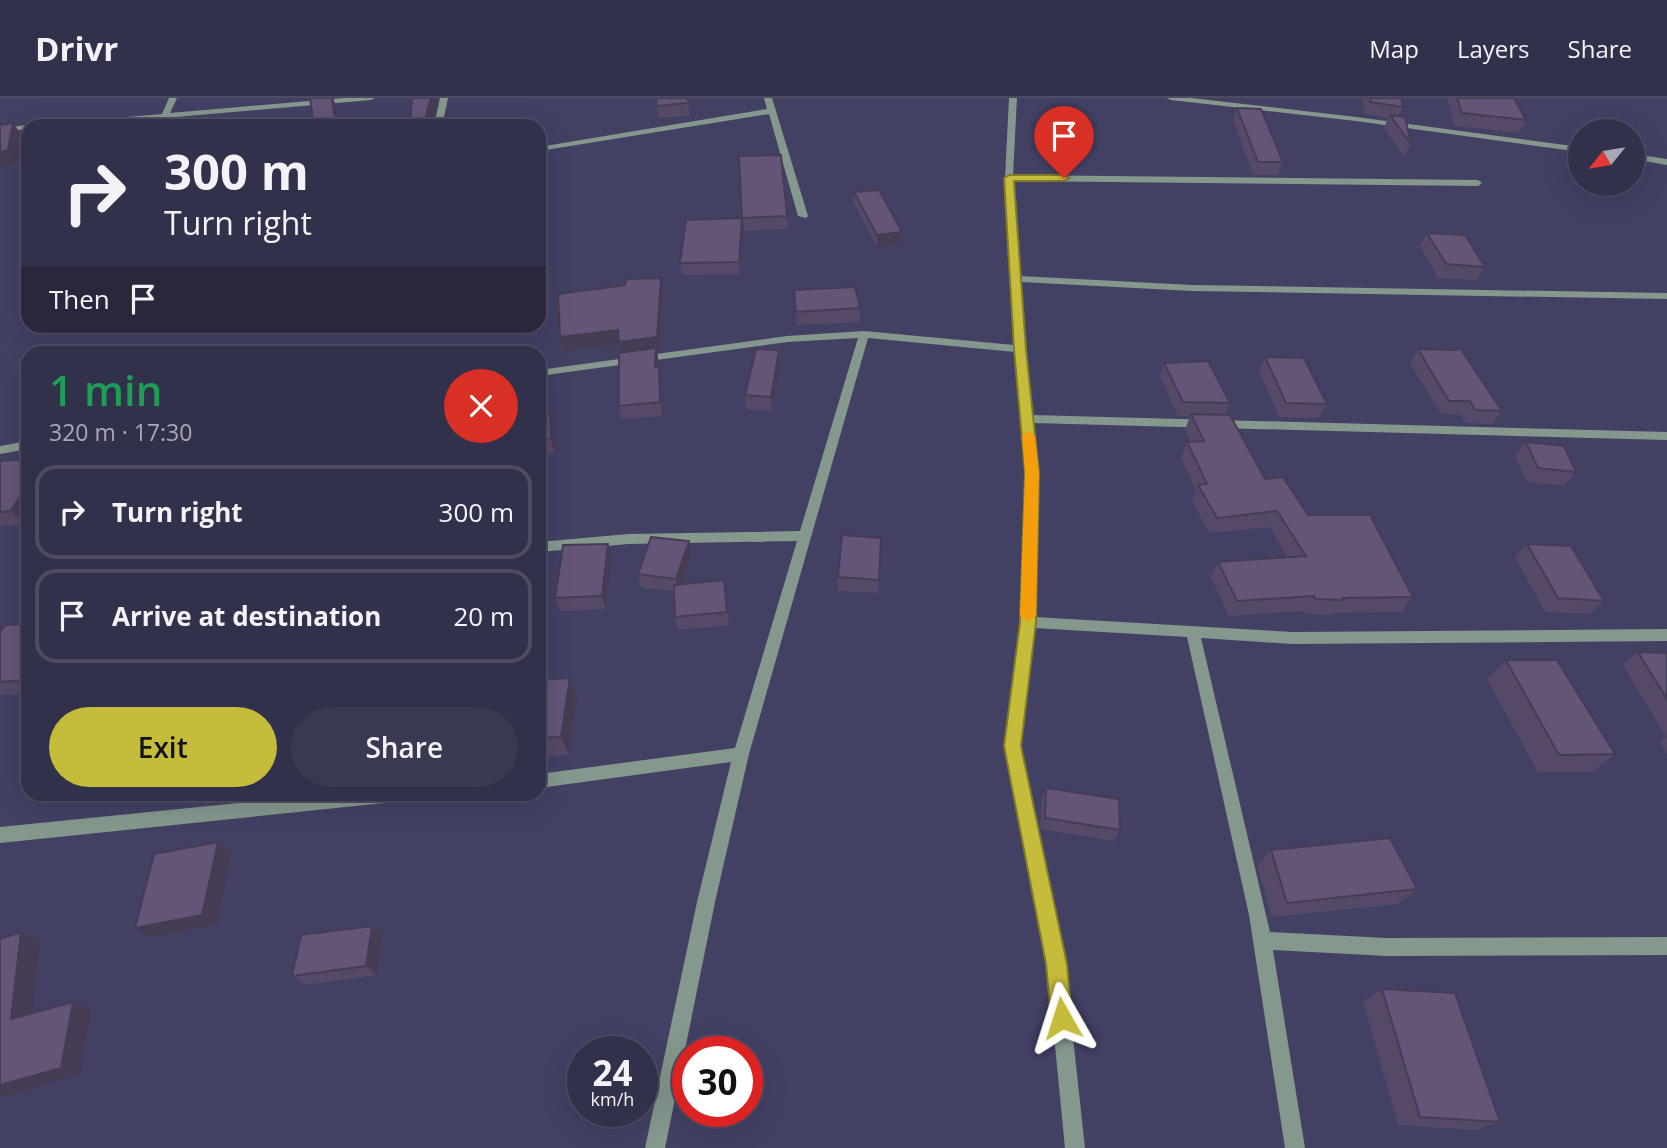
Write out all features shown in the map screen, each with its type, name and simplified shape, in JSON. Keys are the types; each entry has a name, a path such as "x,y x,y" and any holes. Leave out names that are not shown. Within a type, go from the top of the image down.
{"street":[{"path":"164,116 173,98"},
{"path":"128,119 371,98"},
{"path":"440,119 444,98"},
{"path":"768,98 803,216"},
{"path":"1013,98 1009,178 1020,349 1032,473 1028,622 1013,746 1056,964 1075,1148"},
{"path":"1171,98 1568,148"},
{"path":"546,148 772,111"},
{"path":"0,130 21,128"},
{"path":"1645,159 1667,162"},
{"path":"1009,178 1478,183"},
{"path":"1016,279 1192,288 1667,296"},
{"path":"546,372 787,339 864,334 1020,349"},
{"path":"655,1148 703,916 741,754 864,334"},
{"path":"1027,419 1667,436"},
{"path":"0,450 21,446"},
{"path":"546,546 628,539 803,536"},
{"path":"1028,622 1293,638 1667,635"},
{"path":"1193,632 1262,941 1295,1148"},
{"path":"546,781 741,754"},
{"path":"0,835 335,801"},
{"path":"1262,941 1387,947 1667,946"}],"building":[{"path":"310,98 332,98 335,119 313,119"},
{"path":"412,98 431,98 425,119 410,119"},
{"path":"656,98 687,98 689,103 657,106"},
{"path":"1370,98 1401,98 1403,107 1370,102"},
{"path":"1457,98 1514,98 1526,120 1462,113"},
{"path":"1237,108 1261,109 1283,162 1258,162"},
{"path":"1390,115 1405,117 1411,144"},
{"path":"13,123 8,150 0,152 0,125"},
{"path":"781,155 787,216 742,218 739,156"},
{"path":"879,190 902,232 877,235 854,192"},
{"path":"742,218 739,262 680,263 686,220"},
{"path":"1427,233 1465,235 1485,267 1446,264"},
{"path":"661,278 657,337 619,342 618,330 560,337 558,294 625,285 626,279"},
{"path":"855,287 860,308 796,312 794,290"},
{"path":"656,348 655,367 659,366 660,402 619,406 619,353"},
{"path":"1460,348 1502,411 1475,410 1470,401 1449,401 1418,349"},
{"path":"756,349 779,350 771,397 745,395"},
{"path":"1265,357 1304,358 1327,404 1286,403"},
{"path":"1208,361 1230,403 1183,402 1164,363"},
{"path":"1191,414 1230,415 1265,479 1283,477 1308,515 1370,515 1413,597 1343,598 1344,600 1315,599 1314,596 1237,601 1218,562 1306,556 1277,511 1217,518 1198,485 1207,484 1187,442 1204,441"},
{"path":"546,415 550,415 551,439 546,439"},
{"path":"1526,442 1564,446 1576,472 1538,468"},
{"path":"21,460 21,494 11,511 0,512 0,461"},
{"path":"842,535 881,538 879,580 838,577"},
{"path":"651,537 689,541 676,579 638,574"},
{"path":"608,544 602,596 555,598 563,545"},
{"path":"1527,544 1571,546 1604,601 1558,598"},
{"path":"724,580 727,612 675,617 674,585"},
{"path":"21,624 21,680 0,682 0,632 5,625"},
{"path":"1638,652 1667,653 1667,699"},
{"path":"1506,660 1557,660 1615,754 1559,755"},
{"path":"570,678 561,737 546,738 546,680"},
{"path":"1046,788 1119,799 1120,830 1045,818"},
{"path":"1390,838 1417,889 1287,903 1271,850"},
{"path":"218,842 202,915 135,928 154,854"},
{"path":"372,926 366,966 292,976 301,935"},
{"path":"21,932 11,1019 73,1002 61,1068 0,1085 0,939"},
{"path":"1382,989 1455,993 1500,1122 1420,1117"}],"slow traffic":[{"path":"1028,616 1032,473 1029,436"}],"route":[{"path":"1062,1018 1056,964 1013,746 1028,622 1032,473 1020,349 1009,178 1064,178"}]}
